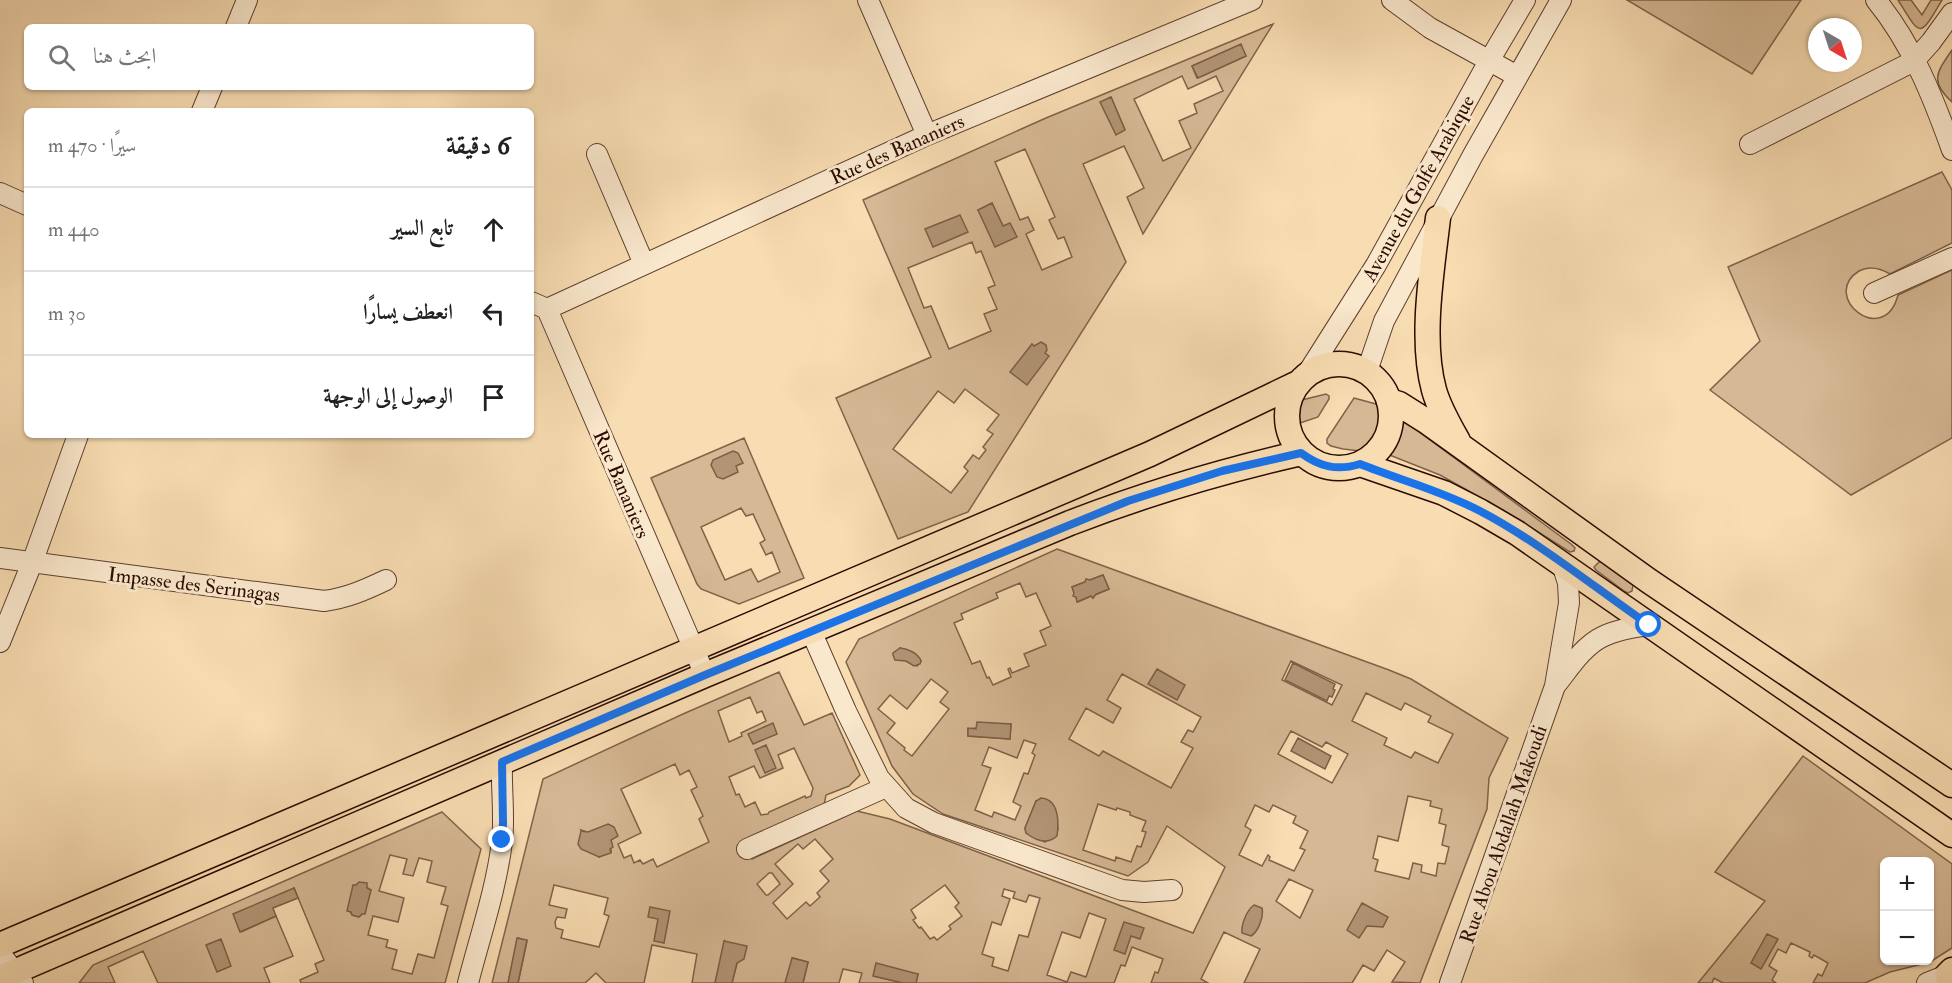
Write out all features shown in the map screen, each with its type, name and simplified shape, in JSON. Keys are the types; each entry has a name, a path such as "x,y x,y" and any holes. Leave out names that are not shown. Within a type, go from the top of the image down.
{"main road":[{"path":"1438,218 1428,314 1429,361 1434,390 1444,416 1460,446"},
{"path":"0,945 1150,454 1303,379 1318,368 1336,364 1355,366 1367,371 1384,389 1392,413 1391,426 1387,438 1371,458 1348,468 1323,466 1301,453 1288,431 1286,418 1291,394 1303,379"},
{"path":"1389,401 1399,404 1426,421 1649,581 1952,785"},
{"path":"9,971 705,675 1128,501 1222,471 1301,453"},
{"path":"1360,464 1463,502 1517,533 1952,835"}],"street":[{"path":"237,24 247,0"},
{"path":"868,0 927,135"},
{"name":"Rue des Bananiers","path":"539,305 644,264 927,135 1252,0"},
{"path":"1392,0 1430,28 1517,76"},
{"name":"Avenue du Golfe Arabique","path":"1303,379 1376,265 1489,61 1526,0"},
{"name":"Avenue du Golfe Arabique","path":"1367,371 1384,321 1438,218 1561,0"},
{"path":"1876,0 1895,26 1914,61 1936,106 1952,150"},
{"path":"1750,144 1914,61 1952,13"},
{"path":"203,108 211,90"},
{"path":"1936,106 1952,120"},
{"path":"597,154 644,264"},
{"path":"0,193 24,204"},
{"path":"1874,293 1952,258"},
{"name":"Rue Bananiers","path":"539,305 705,675"},
{"path":"0,642 33,563 77,438"},
{"name":"Impasse des Serinagas","path":"0,558 324,601 354,595 386,580"},
{"name":"Rue Abou Abdallah Makoudi","path":"1450,983 1555,686 1569,603 1568,583 1562,564"},
{"name":"Rue Abou Abdallah Makoudi","path":"1555,686 1585,651 1600,638 1649,625"},
{"path":"811,631 862,744 886,787 906,808 934,823 1122,890 1144,892 1172,890"},
{"path":"468,983 499,861 503,823 502,762"},
{"path":"747,849 886,787"}],"shaded area":[{"path":"1627,0 1801,0 1752,74"},
{"path":"1898,0 1911,0 1922,15 1931,0 1942,0 1929,22 1920,28 1911,21"},
{"path":"1273,24 1143,234 1127,197 1144,188 1124,146 1083,164 1126,262 968,512 898,539 836,398 931,357 863,200 1046,118","holes":["1240,45 1246,56 1197,78 1192,66","1182,76 1188,89 1216,76 1223,91 1194,104 1197,113 1179,121 1191,148 1163,161 1134,99","1111,97 1125,130 1101,102","1025,149 1055,217 1049,220 1058,239 1064,237 1072,257 1042,270 1026,234 1034,230 1028,217 1020,220 995,162","992,203 1003,226 978,210","972,242 976,253 981,251 995,285 988,288 997,309 984,314 991,331 949,349 931,306 924,308 908,268","965,389 999,415 987,430 993,434 983,447 986,450 979,459 973,455 964,467 968,471 951,493 893,449 938,391 954,403"]},
{"path":"1241,44 1246,56 1198,78 1192,66"},
{"path":"1952,50 1952,102 1940,88 1938,76 1942,64"},
{"path":"1111,97 1125,130 1116,135 1100,102"},
{"path":"1942,172 1952,190 1952,243 1890,274 1875,268 1859,271 1849,281 1846,293 1850,304 1858,313 1869,318 1880,318 1891,310 1898,295 1952,270 1952,438 1851,495 1710,390 1760,341 1728,267"},
{"path":"992,203 1003,226 1010,223 1017,237 995,247 978,210"},
{"path":"960,215 968,232 933,247 925,229"},
{"path":"1041,342 1046,345 1045,353 1049,356 1027,385 1010,372 1032,344 1034,346"},
{"path":"1326,394 1329,399 1318,417 1300,423 1296,414 1302,400"},
{"path":"1354,398 1376,404 1403,420 1571,544 1575,548 1574,551 1570,552 1503,510 1440,475 1387,454 1331,446 1327,443 1327,439"},
{"path":"744,438 804,578 739,604 701,589 651,478","holes":["741,508 746,516 753,514 765,540 760,543 766,555 772,552 780,572 758,582 751,569 725,580 701,527"]},
{"path":"733,451 738,453 743,463 736,466 738,472 723,479 717,477 711,465 713,460"},
{"path":"1057,549 1411,679 1508,738 1489,778 1487,809 1420,983 1392,982 1405,962 1387,950 1374,971 1363,965 1352,983 1244,983 1260,949 1224,932 1201,979 1208,983 1151,983 1163,959 1132,947 1125,966 1121,965 1114,983 916,983 918,974 873,976 903,983 859,983 862,973 843,969 839,983 803,983 808,962 793,958 785,983 732,983 737,963 725,941 715,983 692,983 697,954 652,945 644,983 606,983 596,973 585,983 518,983 527,941 518,938 508,983 492,983 543,779 779,672 804,725 832,713 860,775 849,786 826,795 824,805 743,841 752,859 857,811 890,819 1193,933 1225,867 1167,826 1148,862 1128,876 943,814 913,794 892,766 846,662 859,639","holes":["1103,575 1109,589 1093,598 1091,596 1078,602 1072,587","1020,583 1026,597 1036,593 1051,626 1040,631 1046,645 1024,654 1029,666 1012,673 1010,668 1008,669 1011,677 993,685 989,677 987,678 980,661 972,664 954,623 963,619 961,614 998,598 996,593","900,648 918,656 921,661 917,666 904,660","1291,661 1342,685 1332,705 1282,680","1122,674 1201,717 1193,732 1188,730 1181,742 1193,748 1171,788 1103,751 1099,756 1069,739 1086,708 1113,723 1121,708 1107,700","931,679 948,692 940,702 949,709 912,756 887,733 895,723 878,709 890,695 907,709","1366,693 1401,710 1405,703 1431,716 1428,722 1453,734 1438,763 1415,752 1411,758 1384,745 1387,738 1352,721","750,697 757,713 762,711 766,721 741,733 742,736 729,742 718,711","1011,724 1010,739 968,736 968,729","1291,731 1322,747 1326,742 1348,754 1332,783 1278,754","1024,740 1036,744 1032,753 1035,755 1028,774 1024,773 1013,802 1021,806 1015,820 994,812 992,817 975,810 991,768 982,765 989,747 1017,758","794,748 813,788 811,796 806,798 805,796 768,814 761,815 755,802 745,807 739,794 736,795 729,777 754,766 760,778 783,768 778,755","675,764 680,775 689,770 697,787 691,790 703,816 699,819 709,842 657,867 653,859 643,864 640,860 634,863 631,855 624,858 618,844 641,833 621,789","1408,796 1431,801 1430,806 1442,809 1439,823 1446,825 1442,845 1449,847 1445,864 1438,863 1436,876 1421,872 1422,865 1413,863 1409,879 1375,871 1378,860 1373,858 1378,836 1398,841","1036,801 1056,812 1058,830 1045,842 1026,833 1025,828","1098,804 1130,812 1130,815 1146,821 1142,831 1146,832 1141,847 1137,846 1131,862 1116,857 1115,861 1083,850","1255,805 1269,812 1273,805 1296,816 1293,823 1308,831 1300,848 1305,850 1294,871 1269,860 1268,855 1262,866 1239,855 1251,830 1245,826","581,830 611,840 611,852 599,857","815,839 833,859 820,871 829,881 817,893 820,897 810,906 806,902 787,919 773,903 793,884 775,864 798,844 803,849","769,873 772,873 780,884 768,895 757,884","1289,879 1313,890 1300,918 1276,901","554,885 608,898 604,914 609,916 599,947 561,938 563,930 556,928 555,922 557,917 565,918 567,909 549,905","945,885 959,903 955,907 962,916 937,940 934,937 930,939 921,927 919,928 913,920 916,918 911,910","1004,889 1015,892 1013,898 1026,902 1029,895 1040,898 1028,937 1019,935 1008,971 992,966 994,958 982,954 992,922 1001,925 1010,899 1002,896","1089,913 1106,919 1086,977 1071,972 1067,982 1047,975 1062,932 1080,938"]},
{"path":"1599,562 1633,585 1632,591 1628,593 1624,591 1596,570 1594,567"},
{"path":"1103,575 1109,589 1096,594 1093,598 1091,596 1077,602 1076,597 1073,596 1072,587 1085,582 1086,579 1090,580"},
{"path":"900,648 909,650 920,658 920,664 914,666 906,661 895,660 893,653"},
{"path":"1293,663 1335,684 1332,697 1329,696 1327,701 1285,680"},
{"path":"1157,669 1185,685 1177,700 1148,684"},
{"path":"977,722 1011,724 1010,739 968,736 968,728 976,729"},
{"path":"773,723 777,734 753,744 748,734"},
{"path":"1298,738 1331,756 1325,769 1291,751"},
{"path":"766,745 776,768 765,773 755,750"},
{"path":"1803,756 1952,864 1952,948 1934,959 1934,857 1880,857 1880,965 1918,965 1890,972 1865,983 1813,983 1818,974 1822,976 1828,963 1814,955 1812,958 1809,956 1810,952 1791,943 1786,953 1778,949 1769,966 1777,971 1772,980 1776,983 1723,983 1714,978 1712,983 1698,983 1765,901 1715,872"},
{"path":"1041,798 1051,802 1056,812 1057,836 1049,840 1033,838 1026,833 1025,828 1036,801"},
{"path":"442,812 481,849 445,983 301,983 300,980 318,972 315,964 324,960 294,888 241,932 276,916 293,956 264,968 270,983 158,983 143,951 108,967 115,983 79,983 93,965","holes":["390,855 407,859 403,874 413,876 419,858 432,861 427,882 446,887 441,904 448,906 434,958 418,954 412,974 392,969 397,950 386,947 388,940 368,935 373,916 398,922 404,898 379,891","359,883 371,890 359,917 352,915 350,911 355,886"]},
{"path":"608,824 614,827 618,836 611,840 613,847 610,849 611,853 599,857 581,849 578,844 581,831 588,832"},
{"path":"359,882 367,883 367,888 371,890 365,914 359,917 347,911 353,885"},
{"path":"294,888 298,898 273,908 276,916 240,932 233,914"},
{"path":"1362,903 1388,917 1383,927 1367,926 1359,938 1347,930"},
{"path":"1254,905 1262,908 1262,916 1258,928 1251,936 1242,933 1242,929 1247,914"},
{"path":"650,907 670,911 664,943 654,941 658,919 648,917"},
{"path":"1124,922 1144,928 1140,939 1131,936 1125,954 1114,950"},
{"path":"1767,934 1778,939 1761,969 1751,963"},
{"path":"517,938 527,940 518,983 508,983"},
{"path":"221,939 231,966 217,972 206,945"},
{"path":"724,941 747,946 744,959 737,963 732,983 715,983"},
{"path":"792,958 808,962 803,983 785,983"},
{"path":"876,963 918,974 916,983 903,983 873,976"}],"route":[{"path":"502,840 502,762 1070,523 1128,501 1222,471 1301,453 1323,466 1348,468 1360,464 1444,494 1481,512 1551,555 1649,625"}]}
